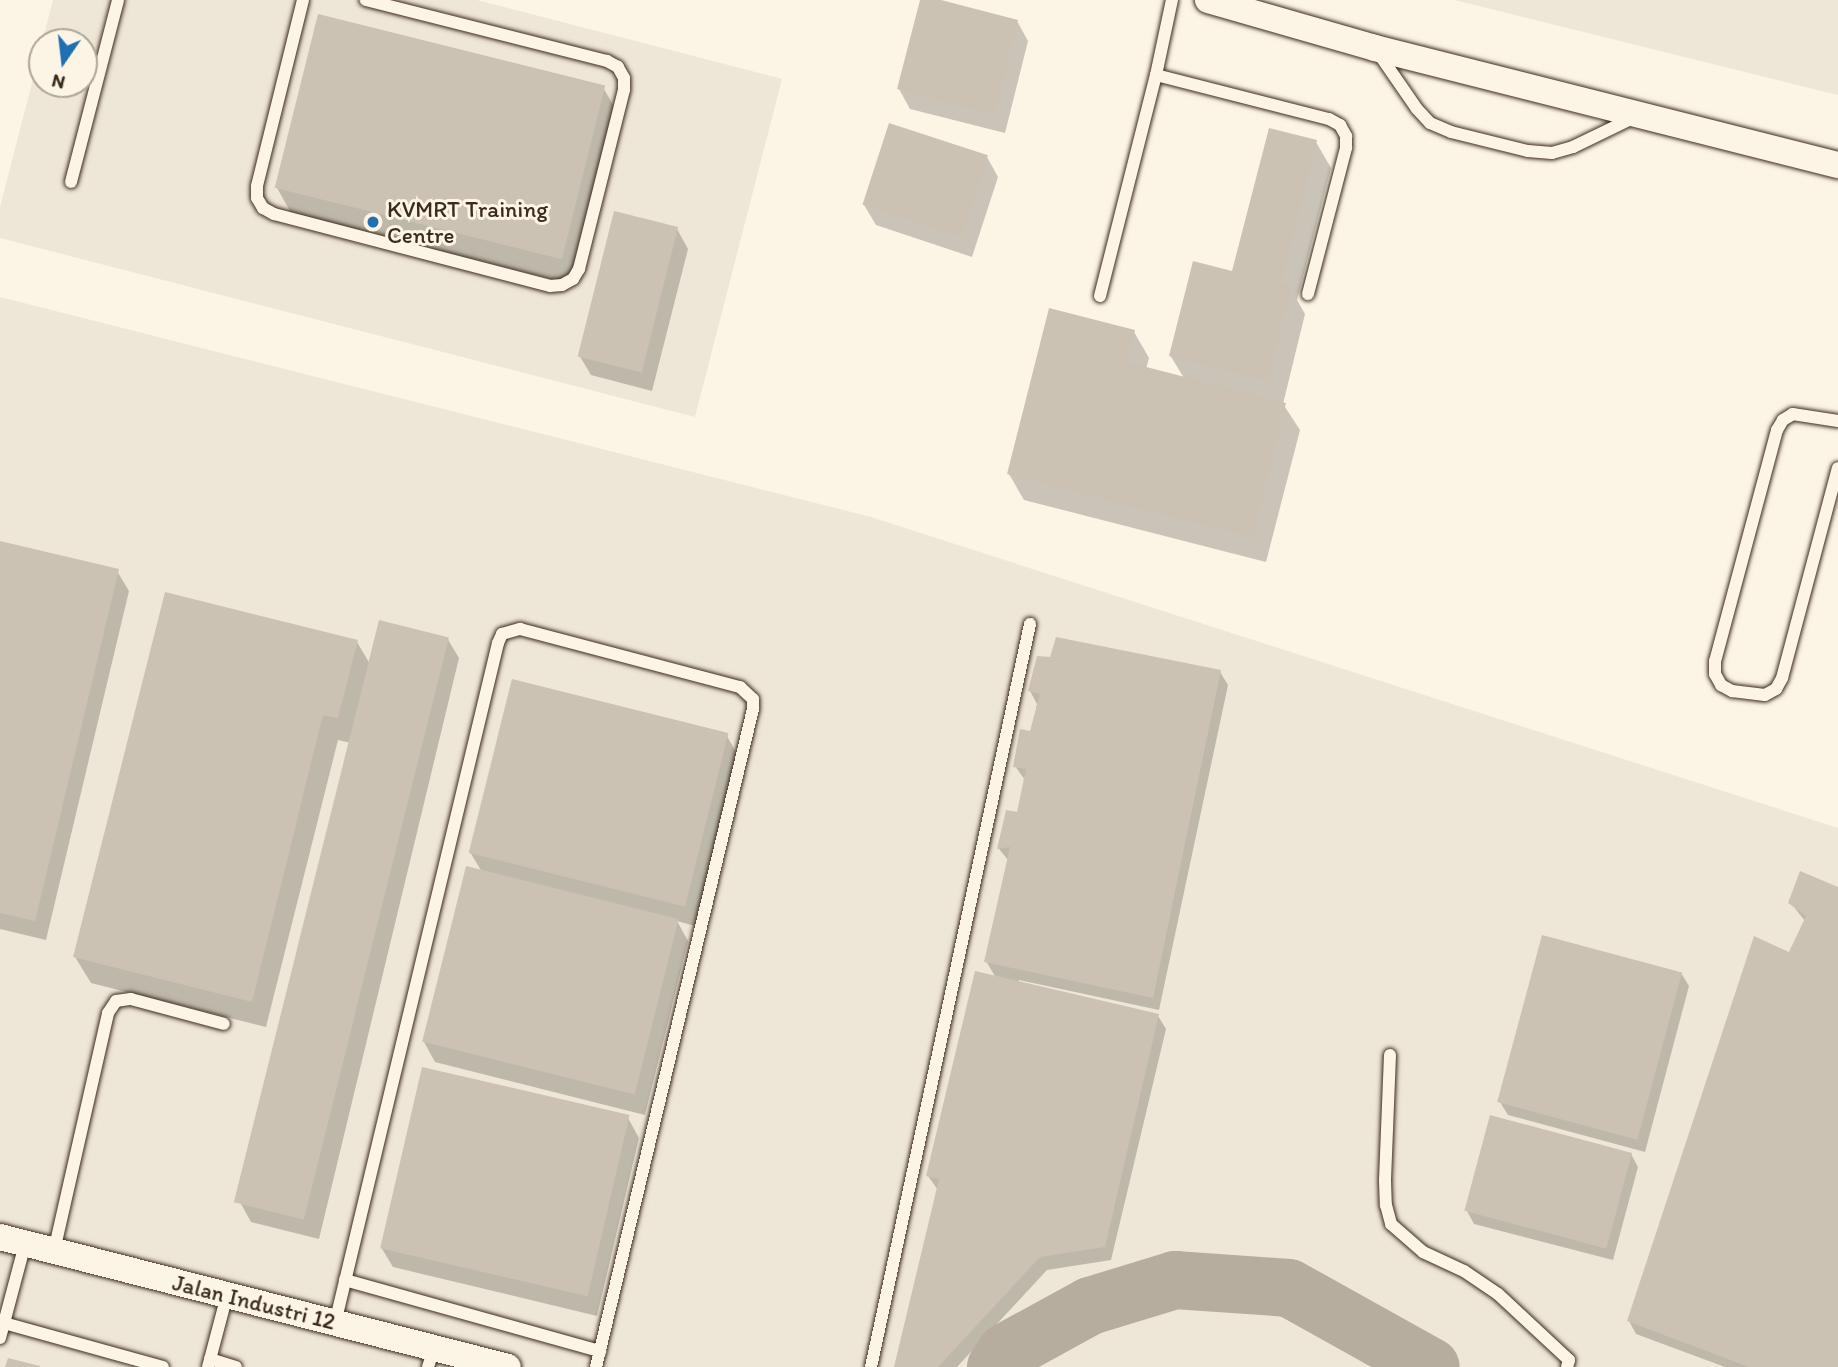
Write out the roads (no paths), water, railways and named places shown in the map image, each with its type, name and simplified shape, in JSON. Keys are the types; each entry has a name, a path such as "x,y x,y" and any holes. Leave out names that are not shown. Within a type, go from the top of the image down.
{"street":[{"path":"1208,0 1375,48 1838,165"},
{"name":"Jalan Industri 12","path":"12,1240 335,1323 431,1358 508,1367"}],"lane":[{"path":"71,182 118,0"},
{"path":"303,0 257,186 257,198 264,208 274,214 550,286 562,285 573,279 579,268 624,90 624,78 618,67 607,61 366,0"},
{"path":"1100,296 1156,75 1172,0"},
{"path":"1375,48 1417,109 1430,123 1451,132 1528,151 1552,153 1573,147 1639,115"},
{"path":"1156,75 1329,119 1340,125 1346,136 1346,148 1308,294"},
{"path":"1838,421 1793,414 1783,420 1777,430 1715,662 1715,674 1721,685 1732,691 1765,695 1776,689 1782,678 1838,468"},
{"path":"870,1367 1030,624"},
{"path":"335,1323 502,634 520,629 740,687 753,699 753,709 596,1367"},
{"path":"54,1251 108,1013 116,1002 131,999 224,1024"},
{"path":"1390,1055 1385,1181 1391,1224 1423,1252 1464,1271 1498,1294 1572,1365"},
{"path":"0,1338 4,1323 12,1240"},
{"path":"345,1280 600,1351"},
{"path":"227,1295 209,1363 236,1367"},
{"path":"4,1323 163,1367"}],"waterway":[{"path":"996,1367 1006,1352 1090,1306 1175,1280 1289,1288 1431,1367"}],"place":[{"name":"KVMRT Training Centre","path":"373,222"}]}
